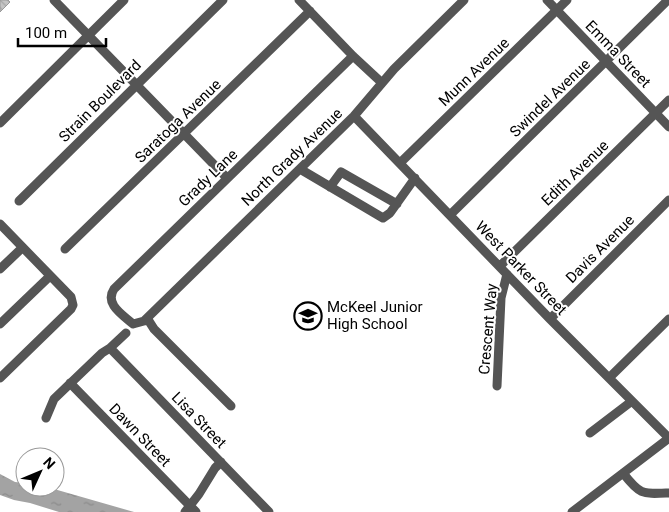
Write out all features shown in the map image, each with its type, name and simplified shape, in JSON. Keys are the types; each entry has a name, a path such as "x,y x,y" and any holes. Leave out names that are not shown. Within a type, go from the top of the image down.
{"street":[{"path":"54,0 227,178"},
{"path":"0,122 124,0"},
{"name":"Strain Boulevard","path":"19,201 223,0"},
{"path":"299,0 382,82"},
{"name":"North Grady Avenue","path":"133,324 140,323 147,318 300,169 354,116 382,82 464,0"},
{"name":"Emma Street","path":"547,0 669,127"},
{"name":"Munn Avenue","path":"400,164 567,0"},
{"name":"Swindel Avenue","path":"450,215 668,0"},
{"name":"Saratoga Avenue","path":"65,250 310,12"},
{"name":"Grady Lane","path":"133,324 114,308 111,297 114,288 354,56"},
{"name":"Edith Avenue","path":"500,266 669,100"},
{"name":"West Parker Street","path":"354,116 550,319 669,438"},
{"path":"300,169 383,218 397,204 415,178"},
{"path":"330,187 340,172 397,204"},
{"name":"Davis Avenue","path":"550,319 669,200"},
{"path":"0,224 71,298 73,303 71,309 0,378"},
{"path":"0,270 22,248"},
{"name":"Crescent Way","path":"497,386 501,298 507,274"},
{"path":"0,324 50,276"},
{"path":"147,318 154,329 231,406"},
{"path":"609,378 669,319"},
{"path":"46,418 54,399 126,333"},
{"name":"Lisa Street","path":"110,348 269,512"},
{"name":"Dawn Street","path":"70,383 190,510 215,468 221,462"},
{"path":"590,433 632,401"},
{"path":"572,512 669,438"},
{"path":"623,473 637,490 646,494 669,493"}],"water":[{"path":"0,474 15,482 15,497 65,497 65,492 134,512 59,512 0,495"}],"building":[{"path":"0,0 8,0 10,2 0,12"}],"place":[{"name":"McKeel Junior High School","path":"308,316"}]}
